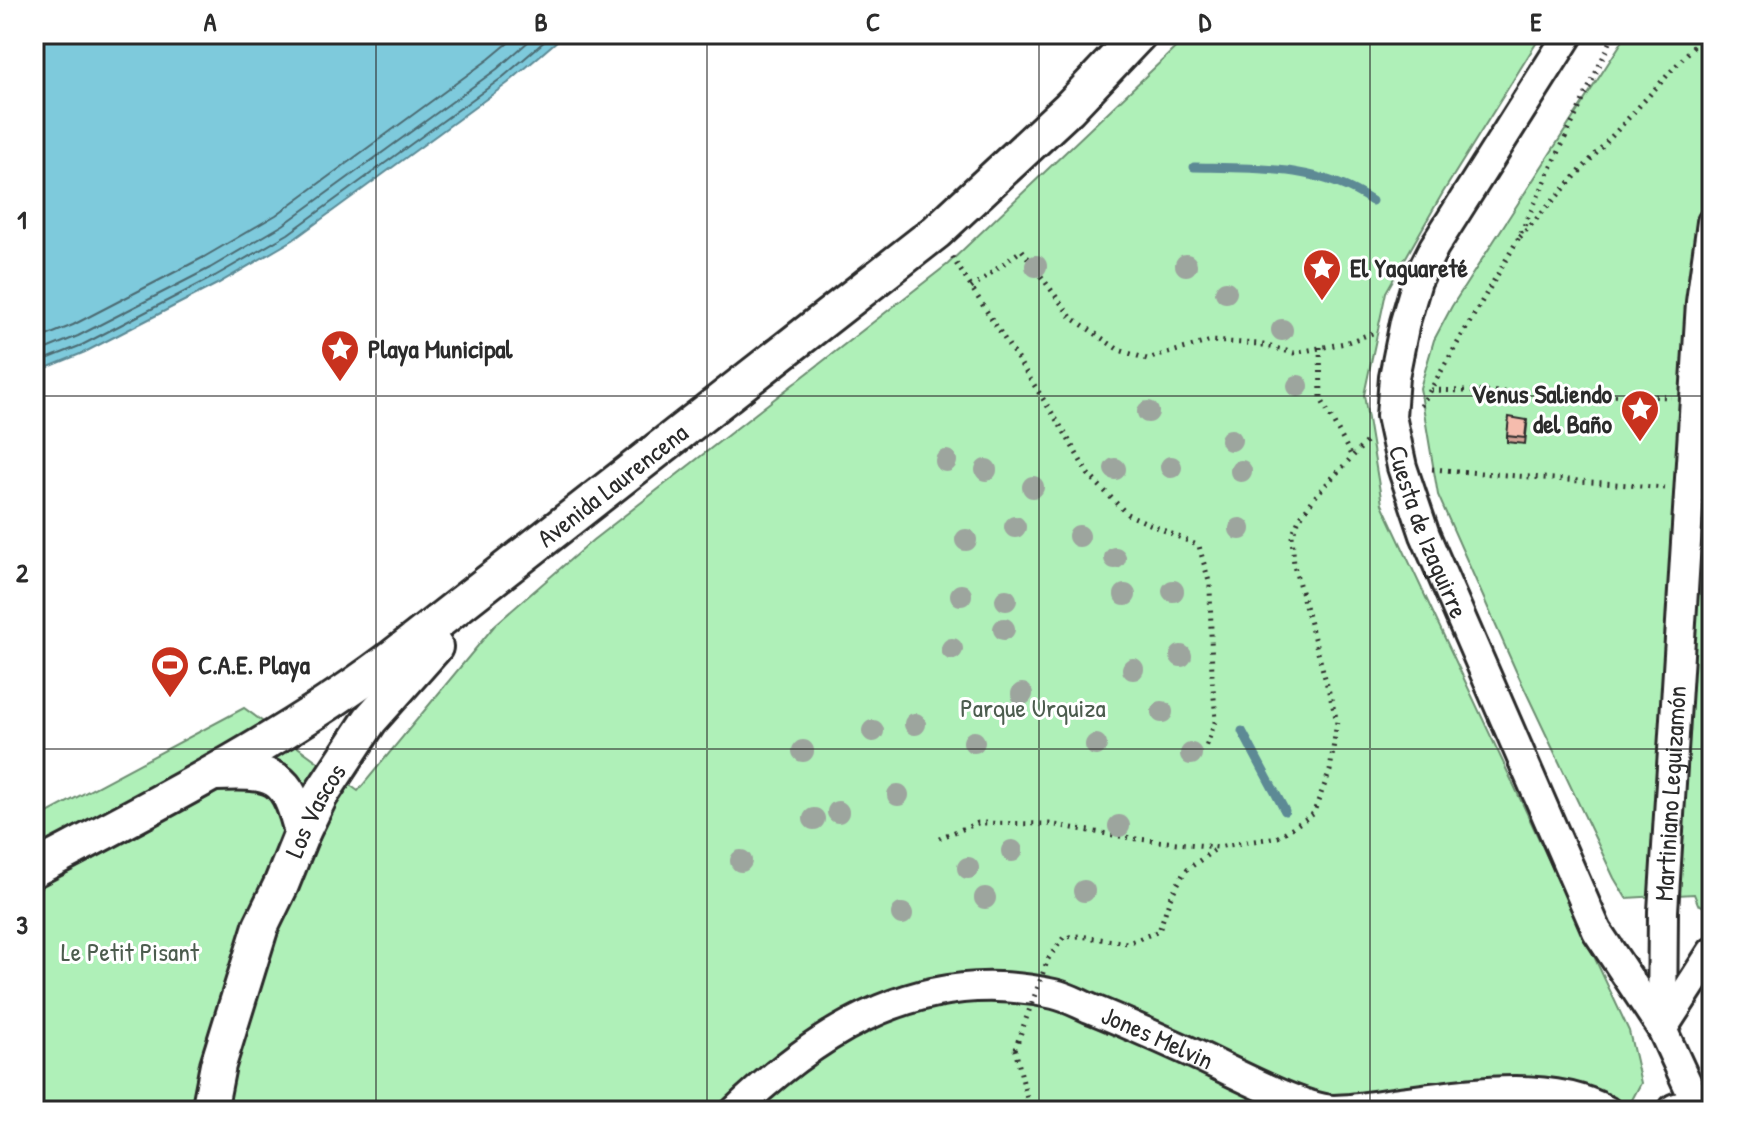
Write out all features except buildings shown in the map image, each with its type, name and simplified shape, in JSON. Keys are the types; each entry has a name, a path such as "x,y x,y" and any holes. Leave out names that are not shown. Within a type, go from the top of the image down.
{"street":[{"name":"Avenida Laurencena","path":"34,869 213,773 344,694 516,563 936,232 1058,119 1139,34"},
{"name":"Cuesta de Izaguirre","path":"1569,34 1434,247 1417,281 1394,377 1391,416 1425,535 1597,931 1662,1029 1695,1107"},
{"name":"Martiniano Leguizamón","path":"1662,1029 1663,911 1701,302 1712,222"},
{"name":"Los Vascos","path":"209,1111 218,1065 261,926 320,796 370,720 403,680 516,563"},
{"path":"213,773 258,771 271,776 290,794 302,833"},
{"path":"1662,1029 1712,952"},
{"name":"Jones Melvin","path":"735,1111 776,1072 848,1023 914,997 962,986 1001,986 1056,995 1129,1024 1297,1100 1331,1110 1460,1094 1547,1092 1607,1111"}],"path":[{"path":"1614,34 1517,241 1431,390 1400,456 1690,490"},
{"path":"1517,241 1705,34"},
{"path":"936,232 1088,474 1127,514 1199,546 1210,585 1216,719 1205,750"},
{"path":"971,288 1022,250 1071,317 1119,350 1147,359 1211,341 1259,344 1294,353 1345,343 1405,322"},
{"path":"1320,347 1321,399 1352,457"},
{"path":"1431,390 1696,398"},
{"path":"939,838 978,823 1049,824 1137,839 1217,847 1278,837 1313,814 1330,771 1337,721 1294,566 1292,535 1299,519 1318,493 1391,416"},
{"path":"1030,1111 1015,1049 1048,959 1064,937 1128,943 1159,931 1170,898 1185,871 1217,847"}],"green space":[{"name":"Parque Urquiza","path":"1190,34 1542,34 1442,194 1386,292 1364,395 1382,504 1629,1031 1641,1083 1626,1111 34,1111 34,820 244,708 358,791 495,625 593,540 948,264"},
{"path":"1627,34 1712,34 1712,906 1709,909 1698,904 1694,894 1626,898 1614,878 1516,671 1438,495 1420,388 1434,340 1452,306"}],"water":[{"path":"34,34 565,34 508,83 293,240 219,283 85,352 34,373"}],"waterway":[{"path":"1194,167 1264,169 1309,175 1352,189 1372,201"},
{"path":"1242,731 1285,811"}],"place":[{"name":"El Yaguareté","path":"1322,302"},
{"name":"Playa Municipal","path":"340,383"},
{"name":"Venus Saliendo del Baño","path":"1640,443"},
{"name":"C.A.E. Playa","path":"170,699"}],"park label":[{"name":"Le Petit Pisant","path":"130,952"}]}
